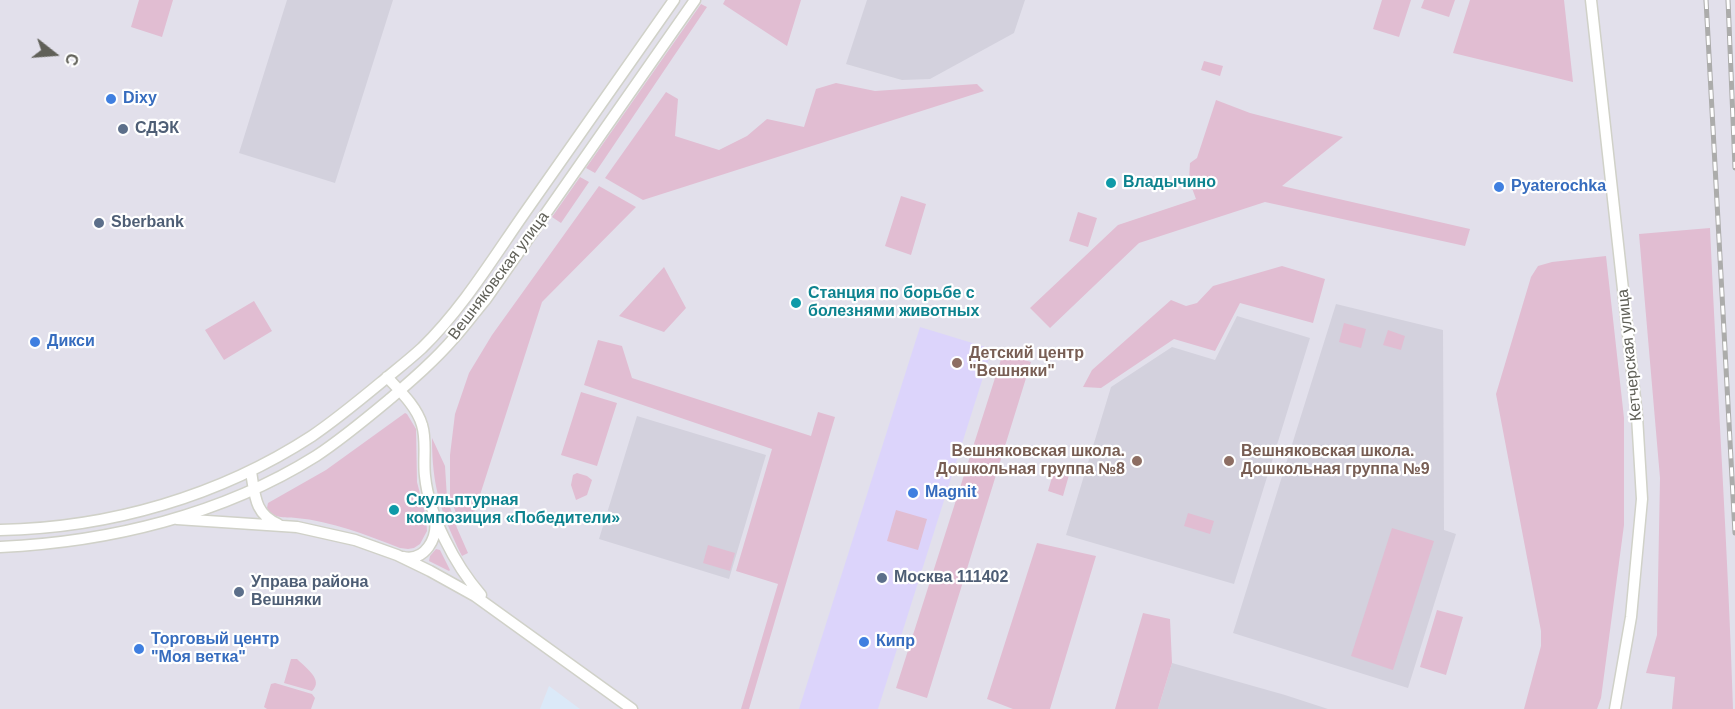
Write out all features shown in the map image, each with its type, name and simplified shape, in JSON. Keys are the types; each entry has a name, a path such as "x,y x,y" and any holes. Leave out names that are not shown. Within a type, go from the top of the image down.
{"main road":[{"name":"Вешняковская улица","path":"0,530 53,526 122,516 185,499 251,472 314,435 421,348 471,291 674,0"},
{"name":"Вешняковская улица","path":"0,547 81,540 124,532 171,519 254,489 315,456 348,433 399,391 454,338 486,299 695,0"},
{"name":"Кетчерская улица","path":"1591,0 1637,416 1641,499 1631,617 1615,709"},
{"path":"387,377 418,414 423,426 425,475 434,513 472,585 496,610"},
{"path":"251,472 261,513 269,520 281,525"},
{"path":"171,519 281,525 316,530 355,540 407,558 427,550 433,541 434,513"},
{"path":"397,555 450,581 496,610 632,709"}],"shaded area":[{"path":"139,0 173,0 162,37 131,27"},
{"path":"287,0 393,0 335,183 239,153"},
{"path":"725,0 801,0 787,46 723,4"},
{"path":"867,0 1025,0 1014,33 930,79 902,80 846,64"},
{"path":"1382,0 1411,0 1399,37 1373,29"},
{"path":"1424,0 1455,0 1449,17 1421,8"},
{"path":"1470,0 1564,0 1573,82 1453,53"},
{"path":"701,4 707,7 595,173 586,168"},
{"path":"1204,61 1223,66 1220,76 1201,70"},
{"path":"836,83 875,91 977,84 984,91 643,200 605,178 666,92 678,99 675,136 719,150 747,136 767,119 804,127 816,89"},
{"path":"1216,100 1250,113 1343,137 1282,186 1470,229 1465,246 1265,202 1139,243 1050,328 1030,308 1118,225 1196,199 1189,180 1190,163 1197,158"},
{"path":"580,177 589,182 561,223 552,217"},
{"path":"599,186 636,207 542,302 471,523 458,519 450,496 450,455 455,414 469,373 492,335"},
{"path":"901,196 926,204 911,255 885,246"},
{"path":"1078,212 1097,218 1088,247 1069,241"},
{"path":"1710,228 1733,709 1672,709 1675,677 1646,673 1657,635 1660,478 1639,234"},
{"path":"1606,256 1624,418 1624,525 1601,698 1597,709 1524,709 1541,646 1541,631 1496,394 1531,277 1538,266 1552,262"},
{"path":"1282,266 1325,279 1313,323 1240,303 1215,351 1174,339 1101,388 1083,387 1092,370 1171,300 1186,306 1197,303 1213,286"},
{"path":"664,267 686,308 664,332 619,316"},
{"path":"254,301 272,331 224,360 205,330"},
{"path":"1336,304 1443,330 1444,530 1456,534 1408,688 1233,633"},
{"path":"1237,316 1310,338 1234,584 1066,535 1111,387 1172,347 1215,360"},
{"path":"1344,323 1366,329 1361,348 1339,342"},
{"path":"920,327 992,349 878,709 799,709"},
{"path":"1388,330 1405,336 1401,350 1383,345"},
{"path":"598,340 622,346 632,378 811,436 818,412 835,417 749,709 741,709 778,584 736,571 772,449 584,385"},
{"path":"1003,353 1031,362 927,698 896,688"},
{"path":"581,392 617,403 597,466 561,455"},
{"path":"405,413 416,429 417,482 426,517 427,531 420,544 414,548 400,548 336,525 279,517 269,512 268,503 326,470"},
{"path":"637,416 766,455 729,579 599,539"},
{"path":"432,438 445,466 447,498 468,553 462,556 439,499 432,455"},
{"path":"1056,464 1071,468 1063,496 1048,491"},
{"path":"577,473 592,480 587,495 576,500 571,485 573,475"},
{"path":"896,510 927,519 918,550 887,541"},
{"path":"1188,513 1214,521 1210,534 1184,526"},
{"path":"1392,528 1434,541 1393,670 1351,656"},
{"path":"1037,543 1096,556 1050,709 1013,709 987,699"},
{"path":"708,545 735,553 730,571 703,563"},
{"path":"436,549 440,550 449,571 429,561"},
{"path":"1437,610 1463,617 1446,675 1420,667"},
{"path":"1143,613 1170,619 1172,663 1158,709 1115,709"},
{"path":"291,659 297,659 315,678 316,683 312,691 284,683"},
{"path":"1172,663 1285,695 1328,709 1158,709"},
{"path":"275,683 312,694 315,698 311,709 267,709 264,707 271,684"},
{"path":"549,686 580,709 540,709"}],"railway":[{"path":"1706,0 1735,533"},
{"path":"1728,0 1735,168"}],"place":[{"name":"Dixy","path":"111,99"},
{"name":"СДЭК","path":"123,129"},
{"name":"Владычино","path":"1111,183"},
{"name":"Pyaterochka","path":"1499,187"},
{"name":"Sberbank","path":"99,223"},
{"name":"Станция по борьбе с болезнями животных","path":"796,303"},
{"name":"Дикси","path":"35,342"},
{"name":"Детский центр \"Вешняки\"","path":"957,363"},
{"name":"Вешняковская школа. Дошкольная группа №8","path":"1137,461"},
{"name":"Вешняковская школа. Дошкольная группа №9","path":"1229,461"},
{"name":"Magnit","path":"913,493"},
{"name":"Скульптурная композиция «Победители»","path":"394,510"},
{"name":"Москва 111402","path":"882,578"},
{"name":"Управа района Вешняки","path":"239,592"},
{"name":"Кипр","path":"864,642"},
{"name":"Торговый центр \"Моя ветка\"","path":"139,649"}]}
